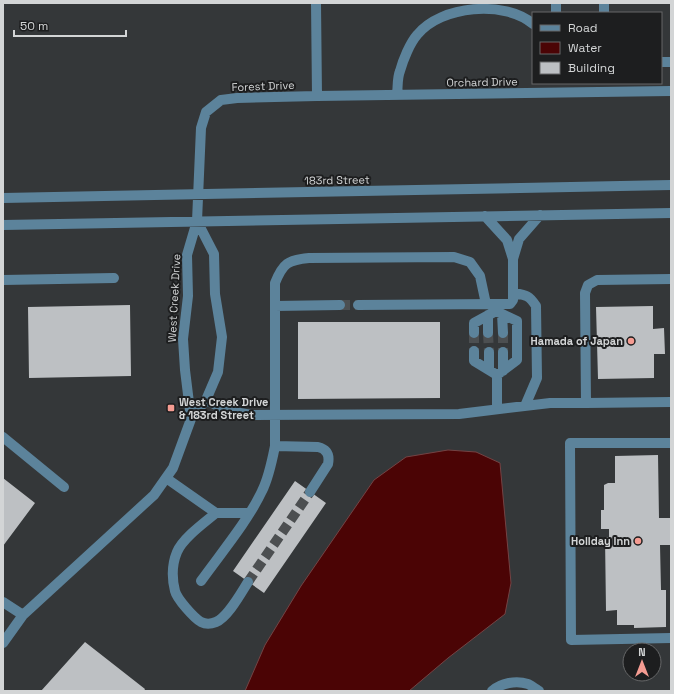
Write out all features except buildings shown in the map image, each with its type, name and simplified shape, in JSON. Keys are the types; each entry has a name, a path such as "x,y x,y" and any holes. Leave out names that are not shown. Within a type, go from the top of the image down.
{"street":[{"path":"316,3 317,96"},
{"path":"397,95 399,72 405,56 417,34 434,20 454,11 484,8 508,10 532,23"},
{"name":"Orchard Drive","path":"317,96 397,95 561,88 644,87 671,91"},
{"name":"Forest Drive","path":"197,221 201,128 206,112 221,100 237,98 317,96"},
{"name":"183rd Street","path":"3,198 671,185"},
{"path":"3,225 671,213"},
{"path":"474,333 474,323 494,310 510,304 513,300 513,259 519,239 540,215"},
{"path":"485,216 506,240 513,259"},
{"name":"West Creek Drive","path":"3,643 23,615 154,494 174,468 192,420 206,400 218,372 222,337 215,294 214,254 197,221"},
{"name":"West Creek Drive","path":"192,420 185,370 183,339 188,296 187,255 197,221"},
{"path":"201,581 249,513 262,490 272,464 275,446 276,414 275,282 281,268 293,260 309,258 454,257 470,262 480,276 503,333"},
{"path":"3,280 114,278"},
{"path":"586,403 585,293 588,284 597,280 671,279"},
{"path":"513,293 525,294 531,298 536,306 537,378 526,406"},
{"path":"358,305 494,310 517,321 517,360 496,372"},
{"path":"275,306 340,306"},
{"path":"488,333 494,310"},
{"path":"474,351 474,361 496,372"},
{"path":"489,352 496,372 497,409"},
{"path":"496,372 503,352"},
{"path":"206,400 228,411 252,416 276,414 459,414 550,403 671,402"},
{"path":"3,437 64,487"},
{"path":"671,443 570,443 571,640 671,638"},
{"path":"275,446 318,447 323,448 328,453 330,458 328,464 310,492"},
{"path":"166,478 216,514"},
{"path":"248,582 228,612 220,620 214,623 206,624 200,621 186,606 176,592 173,570 177,551 194,531 216,514 249,513"},
{"path":"3,602 23,615"},
{"path":"492,691 497,687 512,682 528,684 539,691"}],"water":[{"path":"448,450 476,452 500,463 511,583 505,614 448,658 409,691 245,691 265,645 301,586 374,480 406,457"}],"tunnel":[{"path":"340,305 358,305"},
{"path":"474,333 474,351"},
{"path":"488,333 489,352"},
{"path":"503,333 503,352"},
{"path":"248,582 310,492"}],"place":[{"name":"Hamada of Japan","path":"631,341"},
{"name":"West Creek Drive & 183rd Street","path":"171,408"},
{"name":"Holiday Inn","path":"638,541"}]}
